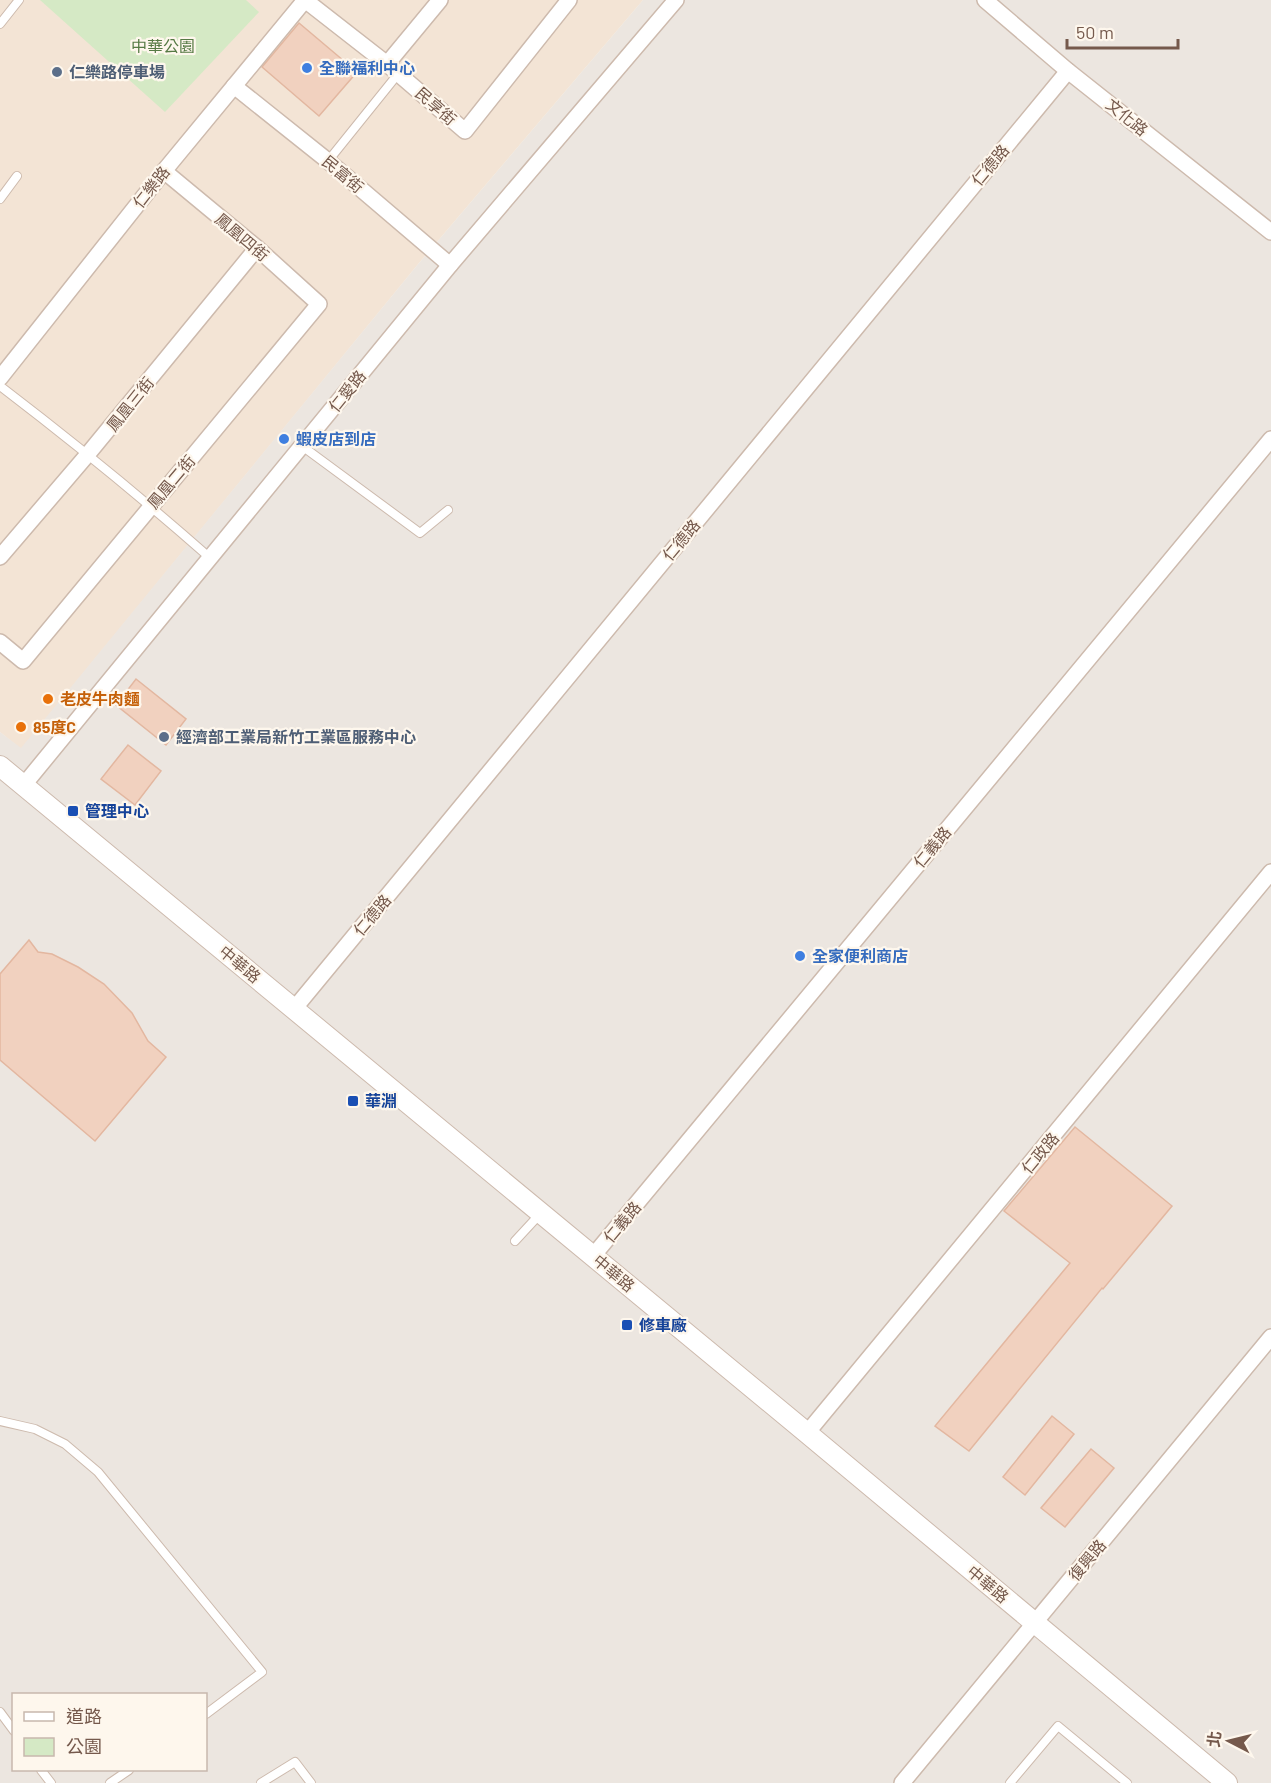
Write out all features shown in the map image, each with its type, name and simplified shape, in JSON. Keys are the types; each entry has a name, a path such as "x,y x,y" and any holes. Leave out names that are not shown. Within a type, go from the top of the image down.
{"street":[{"name":"民享街","path":"305,0 393,69 465,131 568,0"},
{"name":"仁樂路","path":"0,378 164,171 305,0"},
{"path":"393,69 440,0"},
{"name":"仁愛路","path":"23,786 450,265 676,0"},
{"name":"文化路","path":"985,0 1068,70 1271,232"},
{"name":"仁德路","path":"294,1009 1068,70"},
{"name":"民富街","path":"234,86 328,161 450,265"},
{"name":"鳳凰四街","path":"164,171 257,248 319,304"},
{"name":"鳳凰三街","path":"0,557 257,248"},
{"name":"鳳凰二街","path":"0,642 23,661 319,304"},
{"name":"仁義路","path":"593,1256 1271,439"},
{"name":"中華路","path":"0,766 807,1432 1227,1783"},
{"name":"仁政路","path":"807,1432 1271,872"},
{"name":"復興路","path":"902,1783 1271,1337"}],"lane":[{"path":"0,24 19,0"},
{"path":"328,161 393,69"},
{"path":"0,199 17,176"},
{"path":"0,386 88,454 209,557"},
{"path":"302,446 420,533 448,510"},
{"path":"515,1242 541,1213"},
{"path":"0,1421 35,1429 65,1444 98,1472 262,1672 207,1713"},
{"path":"0,1712 12,1728"},
{"path":"1010,1783 1058,1726 1127,1783"},
{"path":"261,1783 295,1762 311,1783"},
{"path":"42,1771 51,1783"},
{"path":"110,1783 128,1771"}],"shaded area":[{"path":"0,0 643,0 419,263 21,749 0,732"},
{"path":"643,0 1271,0 1271,1783 0,1783 0,732 21,748 419,263"}],"green space":[{"name":"中華公園","path":"40,0 246,0 259,12 165,112"}],"building":[{"name":"全聯福利中心","path":"299,23 357,72 319,116 262,67"},
{"path":"136,679 186,719 166,745 116,705"},
{"path":"128,745 161,771 135,805 101,779"},
{"path":"29,940 38,952 52,954 104,984 132,1013 148,1041 166,1057 95,1141 0,1060 0,974"},
{"path":"1075,1127 1172,1206 969,1451 935,1426 1070,1263 1004,1211"},
{"path":"1052,1416 1074,1434 1025,1495 1003,1477"},
{"path":"1091,1449 1114,1468 1065,1527 1041,1508"}],"place":[{"name":"全聯福利中心","path":"307,68"},
{"name":"仁樂路停車場","path":"57,72"},
{"name":"蝦皮店到店","path":"284,439"},
{"name":"老皮牛肉麵","path":"48,699"},
{"name":"85度C","path":"21,727"},
{"name":"經濟部工業局新竹工業區服務中心","path":"164,737"},
{"name":"管理中心","path":"73,811"},
{"name":"全家便利商店","path":"800,956"},
{"name":"華淵","path":"353,1101"},
{"name":"修車廠","path":"627,1325"}]}
